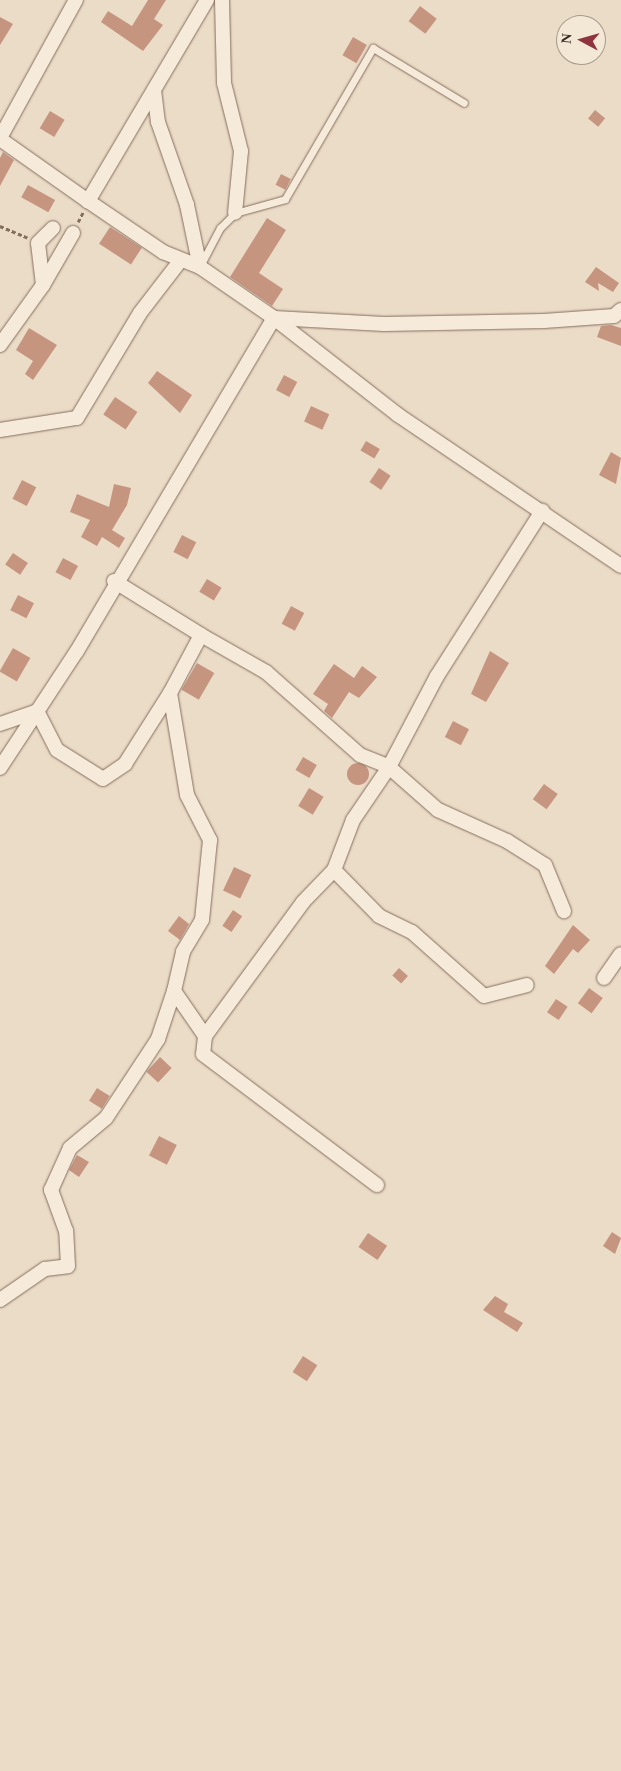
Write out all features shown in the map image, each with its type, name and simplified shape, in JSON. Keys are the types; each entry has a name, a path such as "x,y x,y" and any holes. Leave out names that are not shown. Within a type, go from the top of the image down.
{"street":[{"path":"76,0 0,138 88,201 180,261 200,266 274,318 398,415 621,566"},
{"path":"88,201 207,0"},
{"path":"222,0 224,83 242,151 235,213"},
{"path":"154,90 158,122 187,205 200,266"},
{"path":"0,110 10,120"},
{"path":"42,285 38,243 53,228"},
{"path":"0,345 42,285 73,233"},
{"path":"0,430 77,418 140,313 180,261"},
{"path":"274,318 384,324 544,321 614,316 621,310"},
{"path":"0,768 37,711 274,318"},
{"path":"377,1185 203,1054 205,1036 303,902 334,870 353,820 389,767 437,676 542,512"},
{"path":"114,581 201,636 266,672 360,755 389,767 438,810 507,841 546,865 564,911"},
{"path":"37,711 57,750 103,779 125,764 170,693 201,636"},
{"path":"0,1300 45,1269 68,1266 66,1231 51,1190 70,1148 106,1118 158,1039 174,991 183,952 202,920 210,840 187,795 170,693"},
{"path":"0,724 37,711"},
{"path":"334,870 379,916 412,932 484,996 527,985"},
{"path":"604,978 621,954"},
{"path":"174,991 205,1036"}],"lane":[{"path":"200,266 220,228 235,213 284,199 373,48 464,103"}],"path":[{"path":"73,233 88,201"},
{"path":"0,226 38,243"}],"building":[{"path":"148,0 166,0 154,19 163,25 143,51 101,22 108,11 132,26"},
{"path":"420,6 437,19 425,34 409,21"},
{"path":"0,17 13,24 0,45"},
{"path":"353,37 367,45 356,63 342,55"},
{"path":"595,110 605,118 598,127 588,119"},
{"path":"50,111 65,120 54,137 40,128"},
{"path":"3,152 14,160 0,186 0,158"},
{"path":"281,174 291,179 285,190 276,185"},
{"path":"28,185 55,200 48,212 21,197"},
{"path":"267,218 286,230 259,273 283,289 272,306 230,277"},
{"path":"110,227 142,248 131,264 99,244"},
{"path":"596,267 619,283 613,292 598,283 599,291 585,282"},
{"path":"611,325 621,328 621,346 597,337 601,326"},
{"path":"29,328 57,345 33,380 25,374 33,361 16,350"},
{"path":"157,371 192,395 180,413 148,383"},
{"path":"284,375 297,382 289,397 276,390"},
{"path":"115,397 137,412 126,430 103,414"},
{"path":"311,406 329,414 322,430 304,422"},
{"path":"366,441 380,449 374,459 360,451"},
{"path":"611,452 621,458 616,484 599,475"},
{"path":"379,468 391,476 381,490 369,482"},
{"path":"22,480 36,487 27,506 12,499"},
{"path":"114,484 131,488 127,505 112,530 125,538 119,548 102,537 97,546 81,537 90,520 70,512 77,494 109,507"},
{"path":"182,535 196,542 188,559 173,552"},
{"path":"13,553 28,563 20,575 5,565"},
{"path":"63,558 78,566 70,580 55,572"},
{"path":"207,579 222,588 214,601 199,592"},
{"path":"18,595 34,603 26,618 10,610"},
{"path":"291,606 304,613 295,631 282,624"},
{"path":"13,648 30,658 17,681 0,672"},
{"path":"490,651 509,663 486,702 471,694"},
{"path":"197,663 214,673 199,700 182,690"},
{"path":"334,664 354,678 362,666 377,677 359,698 349,692 332,718 324,711 328,704 313,694"},
{"path":"453,721 469,729 461,745 445,737"},
{"path":"303,757 317,765 309,778 296,770"},
{"path":"358,763 366,766 369,774 366,782 358,785 350,782 347,774 350,766"},
{"path":"544,784 558,794 547,809 533,799"},
{"path":"309,788 324,797 313,815 298,806"},
{"path":"234,867 251,875 240,899 223,891"},
{"path":"233,910 242,916 231,932 222,926"},
{"path":"179,916 189,924 180,940 168,931"},
{"path":"573,925 590,940 578,953 573,949 554,974 545,966"},
{"path":"399,968 408,976 401,983 392,975"},
{"path":"589,988 603,998 592,1013 578,1003"},
{"path":"556,999 568,1007 559,1020 547,1012"},
{"path":"160,1057 172,1068 158,1083 146,1072"},
{"path":"97,1088 110,1096 102,1109 89,1101"},
{"path":"159,1136 177,1145 167,1165 149,1156"},
{"path":"77,1155 89,1162 79,1177 69,1170"},
{"path":"612,1232 621,1238 615,1254 603,1246"},
{"path":"368,1233 387,1246 378,1260 358,1247"},
{"path":"495,1296 508,1304 504,1312 523,1323 517,1332 483,1310"},
{"path":"303,1356 317,1365 307,1381 293,1372"}]}
